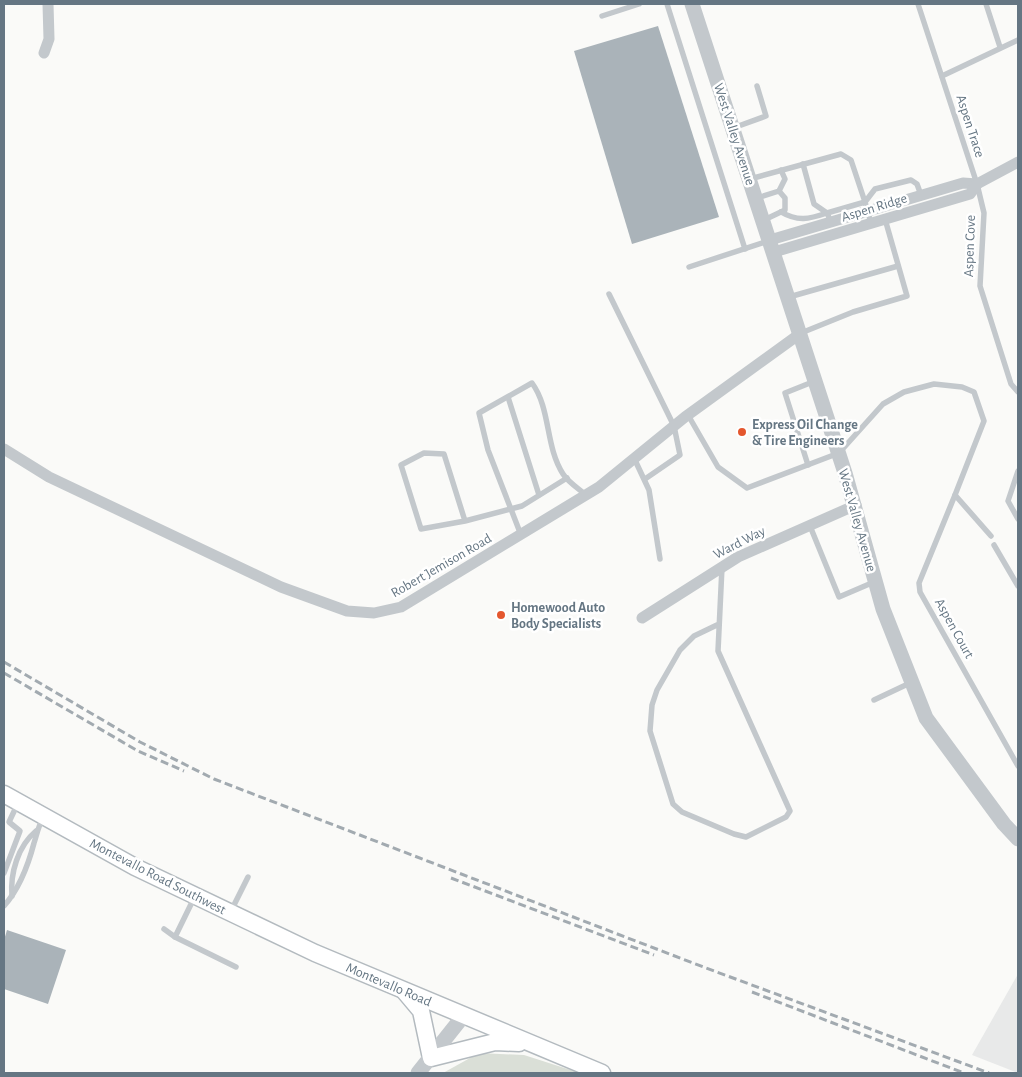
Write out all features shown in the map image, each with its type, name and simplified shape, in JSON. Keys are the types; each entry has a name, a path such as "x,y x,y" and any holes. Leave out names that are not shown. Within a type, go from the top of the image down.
{"main road":[{"name":"Montevallo Road Southwest","path":"4,794 19,802 40,823 315,953"},
{"name":"Montevallo Road","path":"315,953 464,1015"},
{"path":"403,990 421,1011 431,1058 495,1042 528,1043"},
{"path":"464,1015 602,1073"}],"street":[{"path":"44,53 49,39 48,4"},
{"name":"West Valley Avenue","path":"692,4 856,506 883,609 926,718 1004,824 1018,838"},
{"name":"Aspen Ridge","path":"772,246 872,223 970,194 977,184 1018,162"},
{"name":"Aspen Ridge","path":"772,246 829,218 866,207 881,207 964,183 977,184"},
{"path":"941,190 944,202"},
{"path":"881,207 885,219"},
{"name":"Robert Jemison Road","path":"4,449 50,477 280,587 347,611 374,613 401,607 586,495 688,415 801,333"},
{"name":"Ward Way","path":"642,618 738,557 856,506"},
{"path":"418,1073 464,1015"}],"lane":[{"path":"602,16 639,4"},
{"path":"667,4 745,250"},
{"name":"Aspen Trace","path":"918,4 977,184"},
{"path":"986,4 1000,47"},
{"path":"942,76 1018,40"},
{"path":"733,128 766,116 757,86"},
{"path":"750,180 841,154 851,160 872,223"},
{"path":"803,164 814,204 829,218"},
{"path":"756,198 779,191 785,179 782,170"},
{"path":"866,207 875,189 911,180 917,184 924,207"},
{"name":"Aspen Cove","path":"977,184 984,213 980,286 1011,384 1018,392"},
{"path":"764,220 785,210 785,198 779,191"},
{"path":"781,212 792,219 802,221 829,218"},
{"path":"801,333 853,312 907,296 885,219"},
{"path":"690,267 745,250 772,246"},
{"path":"789,297 898,266"},
{"path":"609,294 674,426 680,455 645,479"},
{"path":"808,465 785,393 816,381"},
{"path":"521,535 488,450 479,412 532,383 541,394 555,456 567,478 586,495"},
{"name":"Aspen Court","path":"839,453 883,404 904,392 934,384 962,387 974,392 984,421 919,583 920,592 1018,766"},
{"path":"508,397 539,495"},
{"path":"688,415 718,467 747,488 839,453"},
{"path":"465,521 444,454 424,453 401,466 421,528 465,521 522,506 567,478"},
{"path":"634,458 649,490 660,560"},
{"path":"1018,471 1008,501 1018,519"},
{"path":"955,495 990,536"},
{"path":"810,526 840,597 876,581"},
{"path":"994,545 1018,586"},
{"path":"719,624 694,636 680,650 657,690 652,705 650,731 672,804 682,812 734,834 746,837 786,817 790,811 726,674 718,651 722,567"},
{"path":"874,700 912,682"},
{"path":"4,873 20,831 6,820 19,802"},
{"path":"12,896 10,879 26,839 40,823"},
{"path":"4,906 12,896 28,859 40,823"},
{"path":"230,912 248,877"},
{"path":"175,937 195,896"},
{"path":"164,928 175,937 236,967"}],"shaded area":[{"path":"1018,974 1018,1073 972,1055"},
{"path":"479,1053 524,1055 580,1073 443,1073"}],"building":[{"path":"658,26 719,217 632,244 574,51"},
{"path":"7,930 66,950 48,1004 4,989 4,940"}],"railway":[{"path":"4,662 140,742 214,779 706,968 989,1073"},
{"path":"4,673 138,751 184,771"},
{"path":"451,878 654,955"},
{"path":"752,992 964,1073"}],"place":[{"name":"Express Oil Change & Tire Engineers","path":"742,432"},
{"name":"Homewood Auto Body Specialists","path":"501,615"}]}
